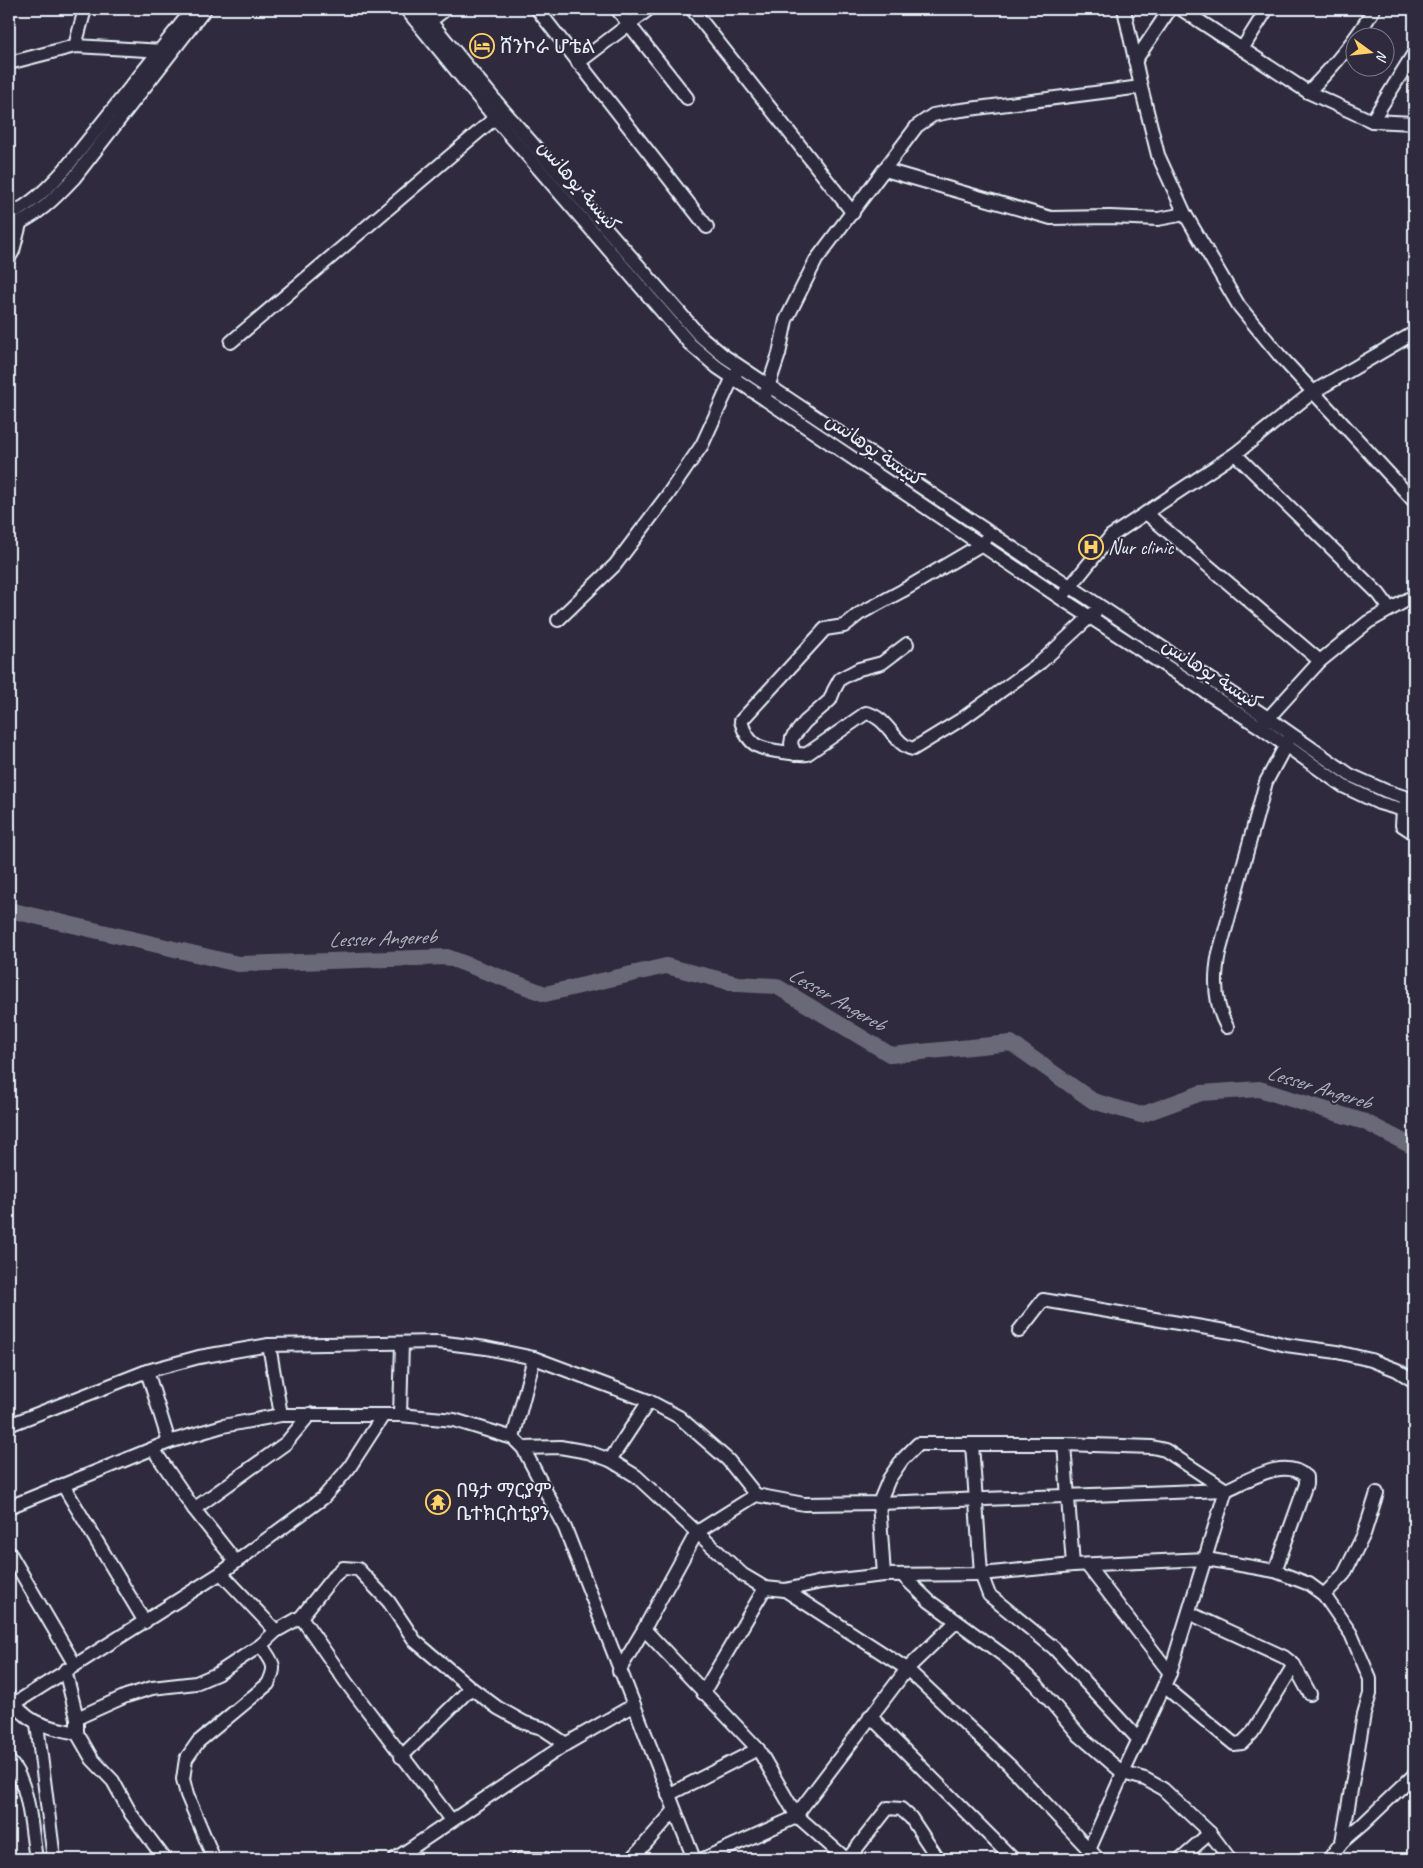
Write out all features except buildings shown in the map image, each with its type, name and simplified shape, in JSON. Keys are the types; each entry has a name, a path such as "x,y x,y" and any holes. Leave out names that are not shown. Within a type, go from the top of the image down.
{"street":[{"path":"75,46 85,9"},
{"path":"9,258 13,251 14,225 53,199 74,178 160,50 182,9"},
{"path":"9,215 46,192 193,9"},
{"path":"9,63 75,46 160,50 205,9"},
{"path":"406,9 426,25 500,114 699,335 737,372 767,385 1070,586 1264,723 1320,661 1368,622 1414,596"},
{"path":"420,9 426,25"},
{"path":"426,25 446,9"},
{"path":"537,9 707,228"},
{"path":"617,9 687,98"},
{"path":"578,63 628,23 649,9"},
{"path":"692,9 853,213"},
{"path":"1124,9 1158,155 1185,214 1239,306 1280,356 1414,501"},
{"path":"1135,60 1170,9"},
{"path":"1180,9 1308,92 1372,121 1414,123"},
{"path":"1242,49 1267,9"},
{"path":"1308,92 1330,69 1364,26 1374,9"},
{"path":"1372,121 1414,54"},
{"path":"765,399 767,385 779,354 786,320 816,260 917,126 933,115 954,111 1141,87"},
{"path":"232,342 500,114"},
{"path":"885,170 1050,218 1110,217 1158,219 1185,214"},
{"path":"1062,599 1070,586 1111,536 1236,454 1313,392 1412,340"},
{"path":"558,620 615,565 667,496 702,445 737,372"},
{"name":"كنيسة يوهانس","path":"737,372 765,399 1062,599 1288,739 1350,775 1386,791 1410,806"},
{"path":"1236,454 1379,594 1390,608"},
{"path":"1146,513 1320,661"},
{"path":"991,534 982,544 859,614 844,626 825,629 741,721 745,734 754,744 764,750 800,755 807,754 866,713 874,714 906,747 913,749 962,720 1041,662 1100,607"},
{"path":"795,754 791,744 792,738 805,722 830,700 840,679 859,669 882,663 907,644"},
{"path":"1227,1027 1220,1008 1215,974 1266,782 1288,739"},
{"path":"1410,806 1402,825 1414,833"},
{"path":"1019,1331 1043,1300 1243,1334 1286,1346 1337,1352 1371,1360 1397,1370 1414,1381"},
{"path":"9,1425 147,1371 199,1357 269,1345 438,1342 486,1348 534,1358 649,1401 679,1417 728,1460 756,1495 804,1504 880,1503 1226,1490 1275,1469 1295,1469 1306,1478 1304,1494 1276,1571"},
{"path":"400,1415 402,1343"},
{"path":"269,1345 281,1415"},
{"path":"513,1438 534,1358"},
{"path":"147,1371 168,1442"},
{"path":"610,1460 649,1401"},
{"path":"194,1509 286,1443 310,1414"},
{"path":"9,1507 168,1442 223,1426 281,1415 400,1415 454,1420 513,1438 523,1448 565,1528 619,1671 694,1859"},
{"path":"77,1733 37,1724 24,1716 11,1702 145,1622 221,1573 323,1498 350,1468 382,1416"},
{"path":"884,1575 880,1503 889,1479 902,1460 918,1444 1064,1444 1152,1447 1165,1450 1226,1490"},
{"path":"972,1444 981,1574 989,1595 1054,1648 1139,1740"},
{"path":"1064,1444 1073,1565"},
{"path":"523,1448 560,1447 588,1452 610,1460 636,1476 743,1575 765,1588 785,1590 821,1582 884,1575 981,1574 1073,1565 1206,1558 1276,1571 1309,1584 1324,1595 1351,1634 1370,1679 1370,1694 1364,1714 1342,1842"},
{"path":"153,1449 194,1509 236,1562"},
{"path":"63,1485 145,1622"},
{"path":"785,1590 906,1669 1009,1765 1091,1856 1123,1772 1170,1673 1226,1490"},
{"path":"1324,1595 1344,1574 1364,1534 1377,1493"},
{"path":"619,1671 697,1532 756,1495"},
{"path":"9,1552 70,1668 77,1718 77,1733 92,1758 113,1781 131,1814 164,1859"},
{"path":"1087,1565 1170,1673"},
{"path":"77,1718 126,1696 152,1688 196,1683 217,1674 260,1645 276,1630 301,1617 334,1576 343,1568 358,1569 389,1602 415,1641 471,1688 498,1708 525,1722 542,1728 566,1744"},
{"path":"221,1573 276,1630"},
{"path":"902,1575 929,1601 1007,1658 1036,1684 1080,1736 1123,1772 1164,1788 1210,1833 1229,1858"},
{"path":"703,1693 765,1588"},
{"path":"1188,1613 1284,1657 1294,1665 1310,1694"},
{"path":"301,1617 401,1757 451,1820"},
{"path":"703,1859 794,1818 906,1669 956,1622"},
{"path":"644,1629 758,1749 796,1816 847,1859 888,1808 901,1810 911,1818 938,1859"},
{"path":"214,1859 187,1795 183,1778 186,1759 198,1742 268,1684 274,1672 273,1664 260,1645"},
{"path":"1164,1686 1234,1744 1242,1743 1252,1733 1294,1665"},
{"path":"401,1757 471,1688"},
{"path":"395,1859 566,1744 634,1705"},
{"path":"870,1716 1013,1859"},
{"path":"37,1724 54,1859"},
{"path":"668,1795 758,1749"},
{"path":"9,1761 22,1781 36,1859"},
{"path":"1329,1859 1342,1842 1414,1775"},
{"path":"632,1859 674,1811"},
{"path":"1180,1859 1210,1833"},
{"path":"518,1859 546,1859"}],"waterway":[{"name":"Lesser Angereb","path":"9,910 238,964 447,957 545,994 666,966 738,984 776,986 891,1055 1011,1043 1093,1101 1141,1115 1201,1093 1259,1089 1365,1122 1414,1147"}],"place":[{"name":"ሸንኮራ ሆቴል","path":"482,46"},
{"name":"Nur clinic","path":"1091,547"},
{"name":"በዓታ ማርያም ቤተክርስቲያን","path":"438,1502"}]}
